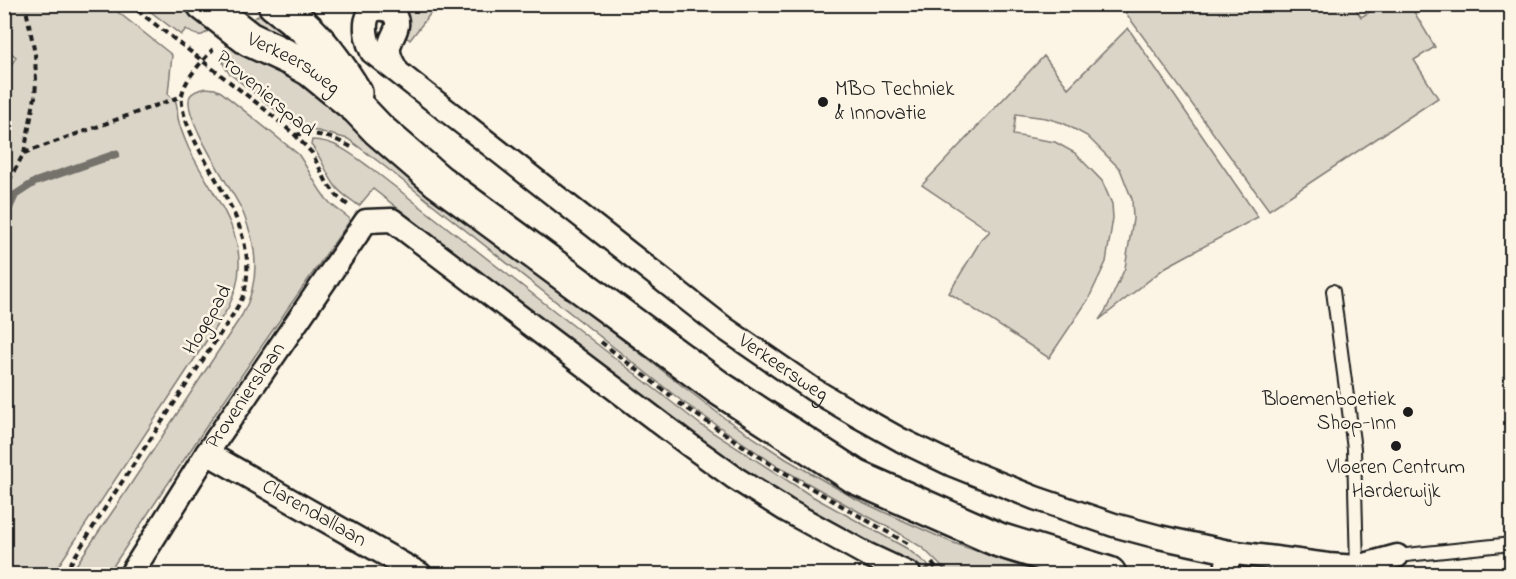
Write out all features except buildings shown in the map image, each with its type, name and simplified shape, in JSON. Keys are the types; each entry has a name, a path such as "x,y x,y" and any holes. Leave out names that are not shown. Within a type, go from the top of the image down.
{"main road":[{"name":"Verkeersweg","path":"204,4 249,39 310,69 358,108 379,130 438,181 719,388 856,477 999,540 1109,574"},
{"name":"Verkeersweg","path":"275,4 302,25 330,56 379,130"}],"street":[{"name":"Verkeersweg","path":"398,72 724,328 814,390 901,440 953,465 1035,498 1114,525 1159,537 1229,552 1317,564 1357,567 1397,556"},
{"name":"Provenierslaan","path":"131,574 207,453 366,220"},
{"path":"366,220 392,220 735,478 831,535 909,574"},
{"name":"Clarendallaan","path":"207,453 420,574"},
{"path":"1224,574 1229,552"}],"lane":[{"path":"1333,291 1354,449 1357,567"},
{"path":"1397,556 1512,544"}],"path":[{"path":"4,190 24,153 36,81 35,54 25,4"},
{"name":"Provenierspad","path":"129,4 295,135 312,153 327,183 338,197 366,220"},
{"path":"24,153 182,96 190,78 202,61"},
{"name":"Hogepad","path":"64,574 234,313 244,294 247,274 246,256 235,213 192,135 185,117 182,96"}],"shaded area":[{"path":"1353,4 1361,17 1382,5 1410,5 1435,47 1414,60 1438,98 1269,210 1120,5"},
{"path":"4,5 109,5 172,55 168,94 176,102 180,126 189,149 231,225 237,244 239,264 237,285 228,308 57,568 50,574 5,574 4,78 16,57 5,48"},
{"path":"142,5 192,5 215,23 202,35 195,35 186,29 181,35"},
{"path":"402,5 437,5 410,40 406,37 409,29 408,16"},
{"path":"268,10 294,30 302,54 244,24"},
{"path":"1128,28 1258,217 1166,267 1099,320 1125,268 1133,219 1132,199 1120,169 1087,136 1063,123 1016,114 1013,135 1055,142 1075,153 1102,181 1112,204 1113,218 1106,262 1088,300 1049,358 949,293 981,240 990,231 922,185 1044,56 1068,88"},
{"path":"232,37 289,67 426,186 727,420 786,459 854,498 951,542 1042,574 949,574 923,548 777,466 683,402 348,139 306,130 292,123 226,69 223,56"},
{"path":"206,88 221,92 298,154 325,198 349,218 349,222 287,309 108,574 70,574 242,315 253,287 254,249 250,231 241,208 208,152 189,105 191,94"},
{"path":"312,140 337,146 358,159 701,425 810,495 906,548 927,564 929,569 867,542 788,499 686,431 373,189 359,206 336,187 311,145"}],"waterway":[{"path":"4,219 15,195 35,182 116,154"}],"place":[{"name":"MBO Techniek & Innovatie","path":"823,102"},
{"name":"Bloemenboetiek Shop-Inn","path":"1408,412"},
{"name":"Vloeren Centrum Harderwijk","path":"1396,446"}]}
